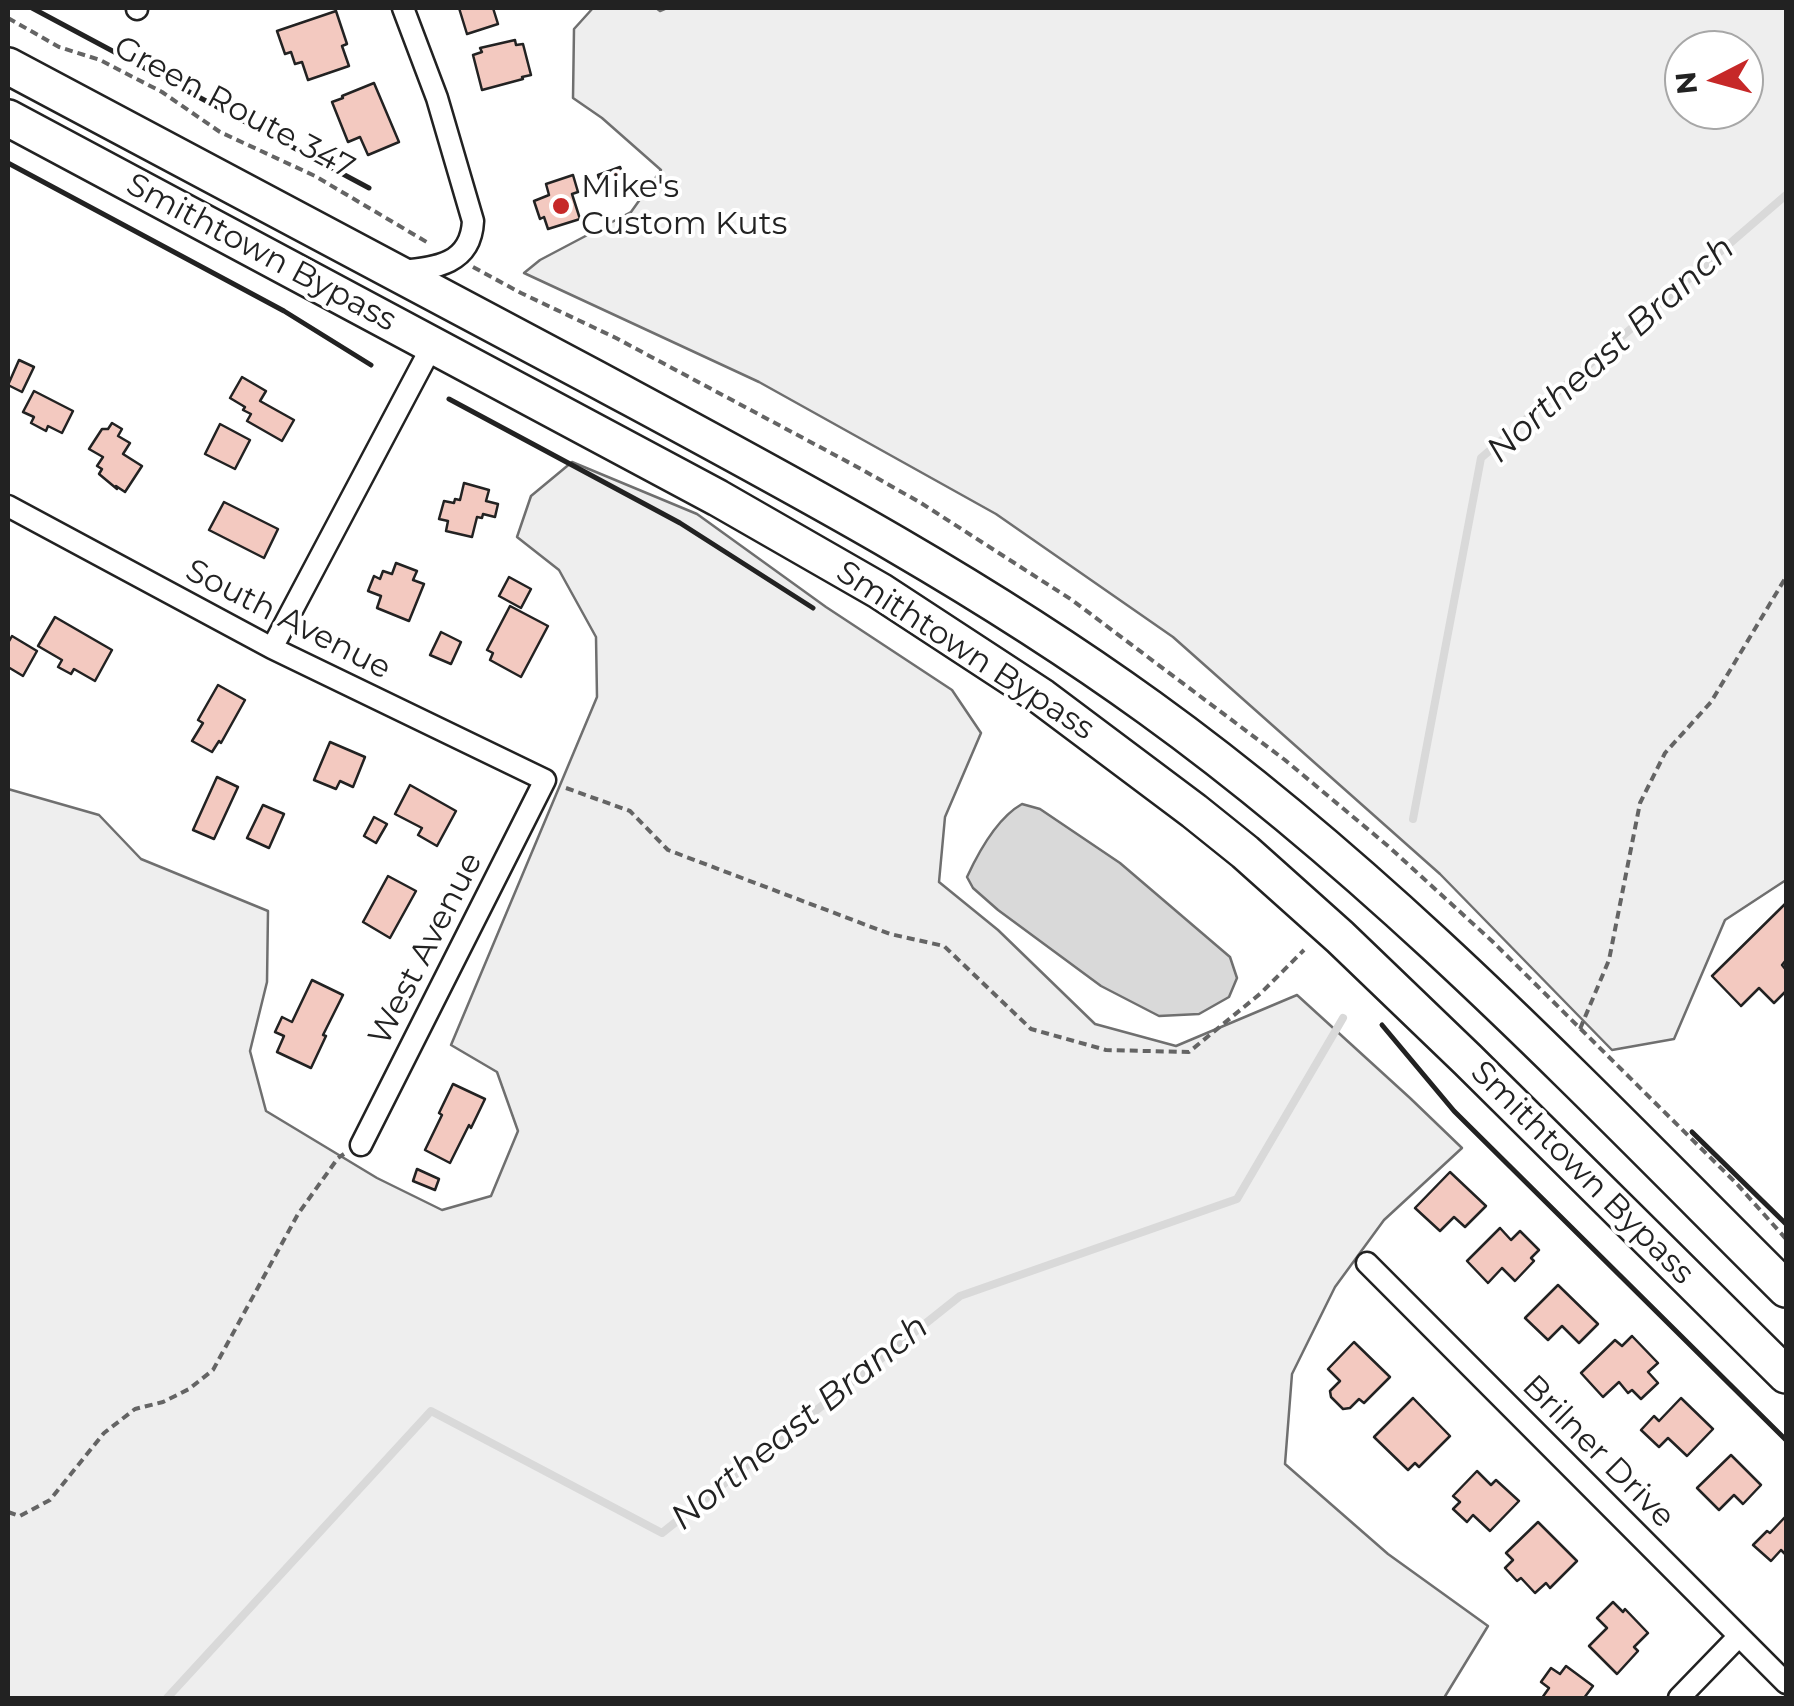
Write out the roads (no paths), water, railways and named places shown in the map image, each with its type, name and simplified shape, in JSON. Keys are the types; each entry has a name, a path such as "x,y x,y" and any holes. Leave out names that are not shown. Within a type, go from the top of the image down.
{"highway":[{"name":"Smithtown Bypass","path":"8,66 864,524 1002,607 1156,712 1359,875 1553,1058 1786,1289"},
{"name":"Smithtown Bypass","path":"8,118 718,498 880,591 990,661 1142,771 1244,852 1340,937 1786,1374"}],"street":[{"path":"393,271 448,262 464,248 473,221 404,8"},
{"path":"272,648 432,344"},
{"name":"South Avenue","path":"8,506 272,648 545,780"},
{"name":"West Avenue","path":"362,1145 545,780"},
{"name":"Brilner Drive","path":"1367,1263 1786,1684"},
{"path":"1679,1698 1739,1636"}],"waterway":[{"name":"Northeast Branch","path":"1413,819 1481,458 1786,195"},
{"name":"Northeast Branch","path":"167,1698 431,1411 662,1533 960,1296 1237,1199 1343,1018"}],"place":[{"name":"Mike's Custom Kuts","path":"561,206"}]}
